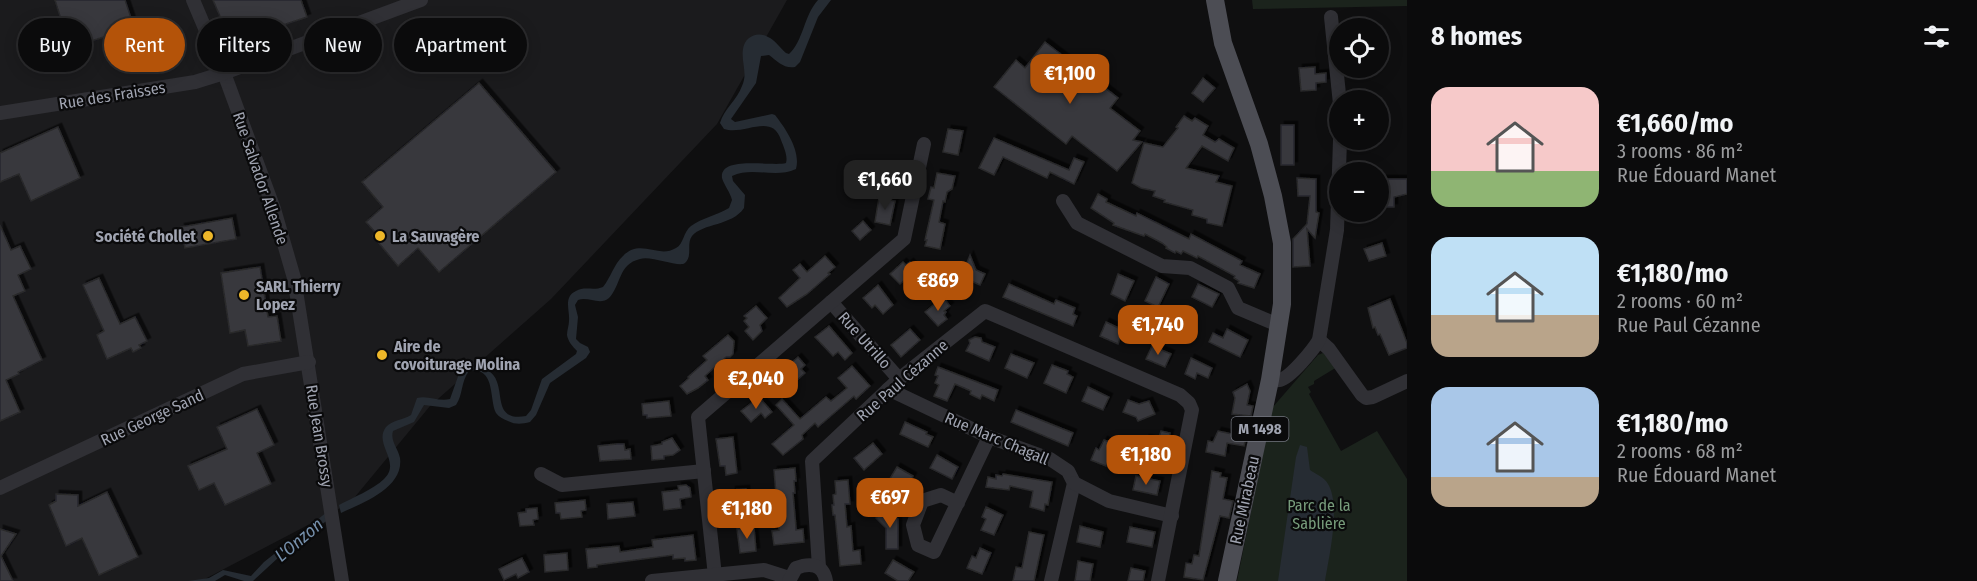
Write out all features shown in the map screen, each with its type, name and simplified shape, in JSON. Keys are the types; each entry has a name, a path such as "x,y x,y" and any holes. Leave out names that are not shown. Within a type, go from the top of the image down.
{"main road":[{"name":"Rue Mirabeau","path":"1215,0 1223,43 1274,196 1282,243 1283,276 1270,380 1227,581"}],"street":[{"name":"Rue Salvador Allende","path":"193,0 224,73 274,209 294,278 309,362"},
{"name":"Rue des Fraisses","path":"0,112 195,82 421,0"},
{"path":"1331,17 1339,90"},
{"path":"715,576 698,417 904,238 924,144"},
{"path":"1270,380 1280,380 1288,376 1319,340 1337,230 1340,150"},
{"path":"1063,201 1077,223 1161,266 1190,268 1228,288 1238,308 1278,325"},
{"name":"Rue Utrillo","path":"831,302 899,379"},
{"name":"Rue Paul Cézanne","path":"819,567 812,462 899,379 985,311 1180,395 1189,403 1192,410 1158,581"},
{"path":"1319,340 1329,349 1366,398 1407,381"},
{"name":"Rue George Sand","path":"0,488 243,374 309,362"},
{"name":"Rue Jean Brossy","path":"309,362 342,581"},
{"name":"Rue Marc Chagall","path":"888,389 989,437 1050,459 1068,471 1074,483 1109,501 1172,516"},
{"path":"958,503 989,437"},
{"path":"541,474 562,484 704,471"},
{"path":"1050,581 1074,483"},
{"path":"652,581 764,570 789,580 796,568 807,564 819,567 826,581"}],"shaded area":[{"path":"0,0 787,0 717,124 551,299 430,406 350,503 201,581 0,581"}],"green space":[{"path":"1252,0 1407,0 1407,6 1253,9"},
{"name":"Parc de la Sablière","path":"1323,353 1328,355 1337,367 1314,381 1314,384 1308,387 1311,392 1309,394 1341,451 1377,431 1407,479 1407,581 1237,581 1272,408 1318,355"}],"water":[{"path":"818,0 831,0 818,17 800,62 795,67 787,67 769,55 761,56 756,83 731,119 735,122 775,115 788,133 794,148 796,169 780,173 748,172 732,176 733,181 745,195 744,208 732,218 703,229 692,236 689,257 685,263 640,259 624,270 609,298 602,301 578,300 575,305 578,317 576,339 588,347 590,352 586,358 550,383 536,415 530,422 514,423 498,416 488,379 478,371 469,371 456,405 449,408 424,405 414,422 393,431 393,441 400,458 399,469 389,486 370,499 341,513 339,505 375,486 389,473 390,466 383,433 386,427 394,421 411,415 417,398 450,399 461,368 471,362 483,367 493,375 505,412 516,417 526,416 531,410 542,379 576,354 577,351 567,335 568,300 572,294 582,289 603,287 617,263 630,251 643,248 669,251 676,248 681,244 686,231 691,226 729,208 732,200 722,178 723,171 729,167 748,163 786,163 781,140 771,127 732,130 724,129 720,123 744,81 743,49 746,41 752,36 764,35 789,54 794,49 813,6"},
{"path":"1300,445 1307,447 1310,470 1328,484 1332,493 1333,531 1325,581 1278,581 1296,457"},
{"name":"L'Onzon","path":"327,512 329,519 279,557 253,581 244,581 225,575 215,581 188,581 209,578 223,570 251,576 264,562"}],"building":[{"path":"55,0 125,0 131,18 104,18 104,37 92,41 92,18 61,18"},
{"path":"213,0 301,0 307,17 292,22 292,18 221,18"},
{"path":"1045,42 1118,98 1110,108 1140,131 1133,140 1142,142 1117,171 1072,136 1066,144 994,87 1016,60 1025,68"},
{"path":"1315,67 1315,74 1326,73 1326,82 1316,83 1316,90 1301,91 1299,68"},
{"path":"1203,78 1215,88 1203,102 1192,93"},
{"path":"479,83 556,172 439,272 418,248 398,266 373,236 376,233 366,222 383,207 362,182"},
{"path":"1184,116 1192,121 1195,118 1208,126 1203,135 1215,142 1219,139 1234,148 1228,161 1202,146 1186,168 1219,176 1216,182 1232,186 1222,226 1207,223 1207,219 1192,215 1193,210 1164,202 1165,200 1153,196 1155,191 1132,183 1144,143 1163,147"},
{"path":"1281,125 1294,125 1294,165 1281,165"},
{"path":"58,127 80,178 31,201 19,174 0,182 0,153"},
{"path":"948,129 963,131 958,155 943,152"},
{"path":"994,138 1069,170 1074,158 1084,162 1074,184 1050,172 1047,178 1003,157 994,175 979,168"},
{"path":"937,173 955,176 952,189 947,192 945,202 943,201 939,222 945,224 940,249 925,246 934,200 928,199 931,187 934,188"},
{"path":"1297,178 1316,179 1316,212 1319,213 1315,238 1307,229 1310,266 1293,267 1293,239 1307,224 1310,196 1298,196"},
{"path":"1389,179 1407,179 1407,194 1394,197 1394,207 1389,207"},
{"path":"1098,194 1107,199 1106,202 1136,216 1137,213 1189,239 1191,234 1242,261 1240,265 1260,274 1254,288 1238,283 1235,276 1198,256 1197,258 1183,251 1181,254 1176,251 1175,253 1145,234 1144,236 1113,225 1114,223 1091,208"},
{"path":"879,198 895,201 890,225 875,222"},
{"name":"Société Chollet","path":"232,218 236,239 185,248 181,227"},
{"path":"863,221 871,230 860,240 852,231"},
{"path":"0,225 11,250 20,246 31,269 18,275 25,291 13,296 42,360 6,380 20,412 0,421"},
{"path":"1382,243 1386,256 1369,261 1364,249"},
{"path":"970,255 976,270 985,274 980,285 955,274 957,269 966,265"},
{"path":"825,256 835,267 828,273 830,274 807,294 787,307 779,298 800,278 793,270 800,264 807,272"},
{"path":"903,262 906,265 910,262 917,269 900,284 890,274"},
{"name":"SARL Thierry Lopez","path":"260,267 268,317 277,316 281,341 248,346 245,330 230,333 221,273"},
{"path":"1118,274 1134,281 1125,301 1111,294"},
{"path":"1156,277 1169,284 1158,307 1145,301"},
{"path":"99,278 120,324 135,317 147,341 139,345 141,348 133,352 131,348 107,359 97,335 104,331 83,285"},
{"path":"1009,284 1054,304 1056,300 1075,308 1073,314 1077,316 1073,326 1003,297"},
{"path":"1198,284 1219,294 1212,307 1192,297"},
{"path":"878,285 893,305 883,314 875,305 872,308 863,298"},
{"path":"943,297 950,306 944,311 947,319 938,326 925,312"},
{"path":"1390,299 1407,348 1389,355 1380,334 1378,335 1375,327 1373,328 1368,308"},
{"path":"756,306 767,318 760,325 762,331 753,340 745,331 749,327 744,321 747,318 744,316"},
{"path":"1106,322 1123,330 1118,344 1100,336"},
{"path":"829,326 852,353 845,360 838,352 833,356 815,337"},
{"path":"910,329 920,340 901,357 891,345"},
{"path":"1227,329 1248,340 1240,357 1209,342 1213,333 1223,338"},
{"path":"728,335 734,341 733,354 726,357 705,376 708,380 687,394 680,386 707,360 703,356"},
{"path":"975,337 995,347 989,361 966,351 969,340"},
{"path":"1152,346 1171,354 1165,367 1146,359"},
{"path":"1011,354 1034,363 1027,378 1005,368"},
{"path":"798,357 805,365 801,369 805,373 786,390 774,378"},
{"path":"1191,358 1212,368 1208,378 1197,373 1195,379 1185,374"},
{"path":"1052,365 1068,371 1067,374 1073,377 1066,393 1044,383"},
{"path":"852,366 870,386 856,399 854,396 818,427 815,423 802,435 803,439 783,455 772,444 794,425 776,405 782,399 800,419 826,397 831,401 847,388 838,378"},
{"path":"938,367 998,390 994,401 982,395 980,399 970,394 971,391 955,384 947,401 934,396 939,385 935,383"},
{"path":"1247,384 1250,391 1247,405 1253,406 1251,416 1232,414 1235,398 1233,392"},
{"path":"1088,387 1109,397 1103,410 1082,401"},
{"path":"759,397 772,412 765,418 761,413 751,422 741,411"},
{"path":"1128,400 1139,404 1149,401 1155,414 1138,421 1136,417 1123,412"},
{"path":"669,401 671,416 647,418 647,415 643,415 642,404"},
{"path":"257,409 274,445 257,453 271,484 225,505 214,483 199,490 188,466 227,449 217,427"},
{"path":"1016,410 1073,433 1068,446 1011,422"},
{"path":"905,422 933,437 928,447 900,434"},
{"path":"1161,431 1170,433 1167,448 1162,447 1161,452 1157,453 1143,451 1146,438 1158,441"},
{"path":"1218,431 1246,437 1244,446 1227,443 1225,456 1206,452 1208,441 1213,442"},
{"path":"733,437 737,473 726,475 725,466 720,466 716,439"},
{"path":"672,438 680,450 673,455 664,456 664,459 652,460 651,446 662,444"},
{"path":"1104,440 1115,444 1106,466 1091,460 1096,448 1099,450"},
{"path":"873,443 882,454 864,470 854,458"},
{"path":"624,444 625,450 630,449 631,459 600,461 598,446"},
{"path":"937,455 958,467 952,479 930,468"},
{"path":"897,467 913,476 903,497 885,487"},
{"path":"795,468 796,481 794,481 795,493 793,493 796,530 803,529 804,542 774,545 772,531 779,530 774,470"},
{"path":"1212,471 1221,473 1220,477 1227,478 1223,499 1233,501 1229,518 1220,516 1203,580 1184,577 1186,563 1192,564 1194,555 1199,556"},
{"path":"1003,474 1052,482 1048,505 1045,504 1044,511 1030,507 1033,491 1010,486 1009,490 986,487 988,477 996,479 996,475 1002,476"},
{"path":"1136,476 1160,481 1157,495 1133,490"},
{"path":"848,480 850,504 845,504 847,527 851,526 853,551 860,550 861,564 840,566 832,505 834,505 833,495 836,494 835,481"},
{"path":"686,485 690,488 691,497 680,499 681,508 664,510 662,492 679,490 678,486"},
{"path":"746,489 748,509 732,510 732,490"},
{"path":"107,492 138,557 99,575 82,538 66,546 49,505 56,501 56,494 78,495 78,506"},
{"path":"585,500 586,510 581,511 582,517 561,519 560,513 556,513 555,503"},
{"path":"633,502 635,516 608,519 607,504"},
{"path":"986,507 1003,515 994,535 981,530 986,519 982,517"},
{"path":"537,508 538,519 533,520 534,525 520,526 518,513 526,512 526,509"},
{"path":"887,508 898,519 898,549 886,549 886,528 876,518"},
{"path":"1080,526 1103,532 1100,547 1077,542"},
{"path":"754,527 756,551 740,553 737,529"},
{"path":"1130,527 1155,532 1152,547 1127,542"},
{"path":"0,529 16,534 1,556 13,581 0,581"},
{"path":"1029,532 1044,535 1034,581 1013,581 1016,567 1022,568"},
{"path":"693,535 696,560 673,559 673,555 588,568 586,549 619,546 620,552 653,547 652,540"},
{"path":"980,548 991,553 982,574 967,568 972,556 976,558"},
{"path":"567,553 568,570 545,572 544,555"},
{"path":"522,558 529,572 518,578 516,574 504,580 499,569"},
{"path":"893,560 914,572 908,581 898,581 885,573"},
{"path":"1078,561 1093,564 1090,581 1075,581"},
{"path":"1131,568 1145,571 1143,581 1128,581"}],"place":[{"name":"Société Chollet","path":"208,236"},
{"name":"La Sauvagère","path":"380,236"},
{"name":"SARL Thierry Lopez","path":"244,295"},
{"name":"Aire de covoiturage Molina","path":"382,355"}]}
